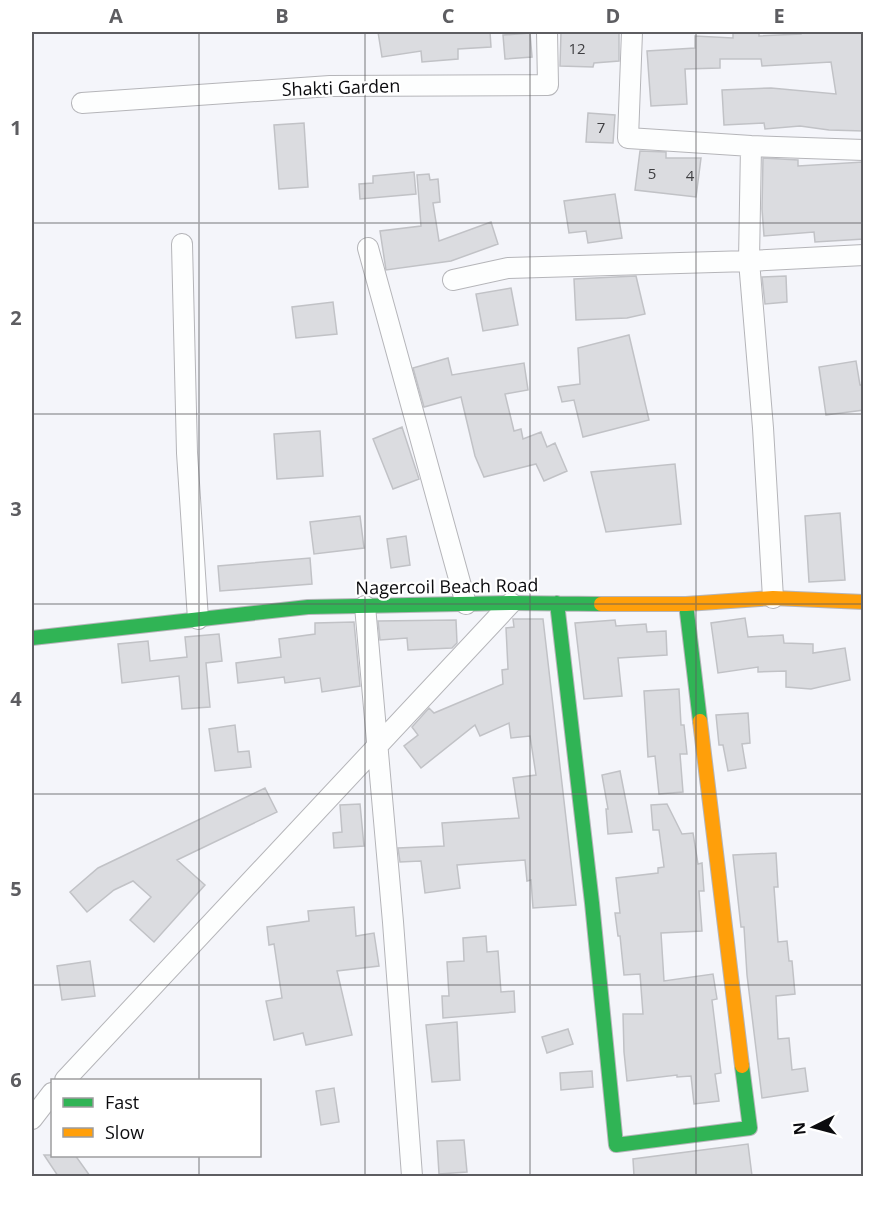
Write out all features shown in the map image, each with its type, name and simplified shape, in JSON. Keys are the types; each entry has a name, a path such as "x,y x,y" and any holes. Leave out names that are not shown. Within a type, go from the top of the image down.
{"street":[{"name":"Shakti Garden","path":"82,103 330,86 548,85 547,32"},
{"path":"632,32 628,138 864,150"},
{"path":"751,146 749,261 763,428 773,598"},
{"path":"182,244 187,453 198,619"},
{"path":"368,248 466,604"},
{"path":"453,280 508,268 864,255"},
{"name":"Nagercoil Beach Road","path":"32,638 308,606 511,603 686,604 773,598 864,602"},
{"path":"65,1079 511,603"},
{"path":"557,603 592,903 616,1145 750,1128 686,604"},
{"path":"365,606 412,1176"},
{"path":"32,1119 51,1095"}],"building":[{"path":"378,32 490,32 491,47 458,49 458,59 422,62 421,51 382,57"},
{"path":"561,32 619,32 619,61 594,63 593,67 560,66"},
{"path":"733,32 759,32 759,36 801,34 801,32 864,32 864,131 800,126 765,129 764,123 724,125 722,90 771,88 836,94 831,62 762,66 761,59 720,59 720,68 685,69 687,104 651,106 647,51 695,48 695,36 733,38"},
{"path":"530,33 532,57 505,59 503,35"},
{"path":"588,113 615,115 613,143 586,142"},
{"path":"304,123 308,187 279,189 274,125"},
{"path":"640,151 666,152 666,158 701,158 696,197 635,190"},
{"path":"763,158 798,160 798,166 863,162 864,239 815,242 814,232 764,236"},
{"path":"414,172 416,194 360,199 359,184 373,183 373,176"},
{"path":"429,174 430,180 438,179 440,202 433,203 439,241 491,222 498,244 451,261 386,270 380,231 421,226 417,175"},
{"path":"615,194 622,238 588,243 586,231 569,233 564,201"},
{"path":"636,276 645,314 627,318 576,320 574,279"},
{"path":"786,276 787,302 765,304 762,277"},
{"path":"511,288 518,325 483,331 476,294"},
{"path":"333,302 337,334 296,338 292,307"},
{"path":"629,335 649,420 583,437 574,400 562,402 558,387 580,384 578,348"},
{"path":"448,358 452,375 524,363 528,390 505,394 514,431 521,429 523,439 541,432 547,447 555,443 567,471 544,481 536,464 484,477 475,456 461,397 424,407 413,368"},
{"path":"856,361 860,385 864,385 864,410 826,415 819,367"},
{"path":"402,427 419,479 393,489 373,439"},
{"path":"320,431 323,476 277,479 274,434"},
{"path":"675,464 681,524 606,532 591,472"},
{"path":"840,513 845,580 809,582 805,516"},
{"path":"360,516 364,548 314,554 310,522"},
{"path":"406,536 410,565 391,568 387,539"},
{"path":"310,558 312,584 220,591 218,566"},
{"path":"745,618 748,637 783,635 784,643 813,644 813,653 845,648 850,680 811,689 786,687 786,671 758,672 758,667 718,673 711,623"},
{"path":"513,619 543,619 576,905 533,908 531,880 527,881 525,860 457,865 460,888 425,893 421,861 400,862 398,848 444,846 442,823 519,818 513,778 536,775 530,736 511,738 509,723 480,736 475,725 421,768 404,746 418,735 412,727 429,708 434,713 503,684 502,670 508,669 506,628 514,627"},
{"path":"456,620 457,643 452,648 408,650 407,638 380,640 378,621"},
{"path":"615,620 616,626 646,624 647,632 666,631 667,655 618,658 622,696 584,699 575,623"},
{"path":"354,622 360,686 322,692 320,678 285,683 284,677 238,683 236,663 281,657 279,639 315,634 315,623"},
{"path":"219,634 222,661 206,663 210,707 182,709 179,676 122,683 118,644 148,641 150,661 187,657 185,637"},
{"path":"679,689 681,725 684,725 687,754 680,754 683,792 659,794 655,756 648,757 644,691"},
{"path":"748,713 750,743 742,744 746,768 728,771 723,745 719,745 716,715"},
{"path":"235,725 238,752 249,751 251,767 215,771 209,729"},
{"path":"620,771 632,832 608,834 606,809 608,809 602,775"},
{"path":"265,788 277,812 177,860 205,885 154,942 130,920 151,897 133,881 114,890 87,912 70,892 98,868"},
{"path":"360,804 364,846 334,848 333,833 342,832 340,805"},
{"path":"667,804 682,834 693,833 698,864 702,863 704,891 699,891 702,931 661,933 664,981 713,974 717,999 712,1000 721,1073 715,1074 719,1101 694,1104 691,1076 677,1077 677,1075 627,1081 623,1014 643,1014 640,974 624,975 615,913 620,913 616,878 658,873 658,868 664,867 659,830 653,830 651,805"},
{"path":"776,853 778,887 774,887 778,942 787,941 789,961 792,961 795,994 776,996 778,1039 789,1038 792,1070 805,1068 808,1091 762,1098 747,975 744,927 741,927 733,855"},
{"path":"354,907 356,936 374,933 379,966 337,971 352,1035 306,1045 303,1033 274,1040 266,1001 282,998 274,944 269,945 267,927 309,921 308,911"},
{"path":"486,936 487,952 498,951 501,992 514,991 515,1012 443,1018 442,996 449,996 447,962 464,961 463,938"},
{"path":"90,961 95,996 62,1000 57,966"},
{"path":"457,1022 460,1080 432,1082 426,1025"},
{"path":"568,1029 573,1044 547,1053 542,1037"},
{"path":"592,1071 593,1087 561,1090 560,1073"},
{"path":"334,1088 339,1122 321,1125 316,1091"},
{"path":"464,1140 467,1172 439,1174 437,1141"},
{"path":"748,1144 752,1176 634,1176 633,1159"},
{"path":"44,1155 76,1157 90,1176 58,1176"}],"traffic: fast":[{"path":"32,638 308,607 511,603 601,604"},
{"path":"557,603 592,903 616,1145 750,1128 742,1066"},
{"path":"686,604 700,721"}],"traffic: slow":[{"path":"601,604 686,604 773,598 864,602"},
{"path":"700,721 742,1066"}]}
